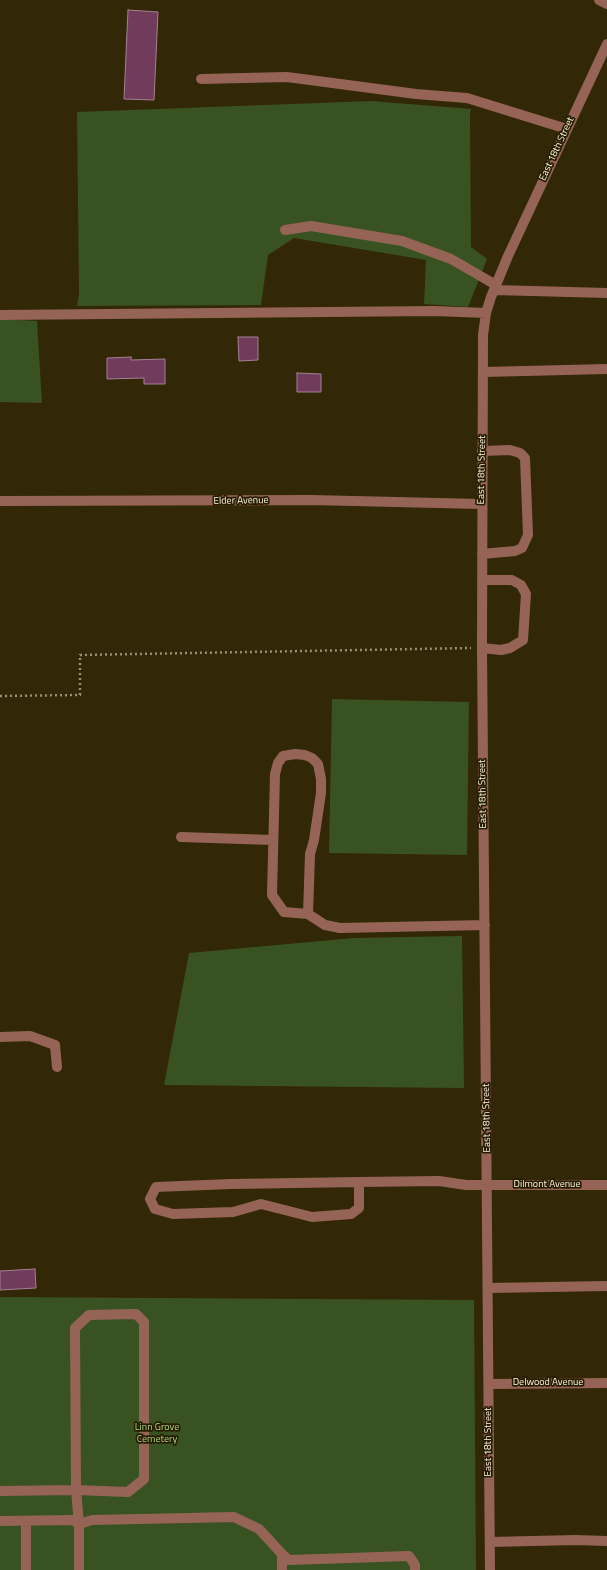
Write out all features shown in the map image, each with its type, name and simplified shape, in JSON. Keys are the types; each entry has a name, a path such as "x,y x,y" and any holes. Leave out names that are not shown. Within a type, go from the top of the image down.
{"street":[{"path":"599,0 607,4"},
{"name":"East 18th Street","path":"490,1570 488,1186 481,504 483,335 486,313 516,238 607,44"},
{"path":"201,79 287,77 416,94 467,98 567,129"},
{"path":"285,230 311,226 402,241 451,259 495,288 607,293"},
{"path":"0,315 427,311 486,313"},
{"path":"483,372 607,369"},
{"path":"482,451 510,450 520,453 524,458 528,535 522,548 515,551 482,554"},
{"name":"Elder Avenue","path":"0,502 209,502 311,500 481,504"},
{"path":"482,580 512,580 521,585 526,594 523,640 506,649 482,648"},
{"path":"308,914 310,854 314,840 321,793 321,779 318,764 305,755 296,754 283,756 278,763 275,774 272,895 284,912 308,914 325,924 340,928 485,925"},
{"path":"181,837 273,840"},
{"path":"0,1037 30,1036 55,1045 57,1067"},
{"name":"Dilmont Avenue","path":"359,1182 359,1208 351,1214 312,1217 261,1204 233,1212 173,1214 155,1210 150,1199 156,1186 359,1182 439,1181 466,1185 488,1186 607,1185"},
{"path":"488,1288 607,1286"},
{"path":"0,1491 76,1490 128,1492 144,1479 144,1322 136,1314 88,1315 75,1328 76,1490 79,1524 79,1570"},
{"name":"Delwood Avenue","path":"489,1384 607,1383"},
{"path":"79,1524 92,1520 234,1517 259,1529 289,1560 409,1556 415,1565 415,1570"},
{"path":"0,1521 73,1520 79,1524"},
{"path":"26,1521 26,1570"},
{"path":"490,1542 575,1540 607,1541"},
{"path":"282,1554 282,1570"}],"path":[{"path":"0,696 80,695 80,655 482,648"}],"green space":[{"path":"371,101 471,109 471,247 487,259 468,307 424,304 426,260 294,238 268,255 261,305 77,306 79,294 77,112"},
{"path":"0,319 37,321 42,403 0,402"},
{"path":"332,699 469,702 467,855 329,853"},
{"path":"462,936 464,1088 164,1085 189,953 354,938"},
{"name":"Linn Grove Cemetery","path":"0,1297 474,1300 476,1570 0,1570"}],"building":[{"path":"128,10 158,12 154,100 124,99"},
{"path":"238,337 258,337 258,360 239,361"},
{"path":"131,357 131,360 165,359 165,384 144,384 144,378 107,379 107,358"},
{"path":"297,373 321,374 321,392 297,392"},
{"path":"35,1269 36,1288 0,1290 0,1271"}]}
